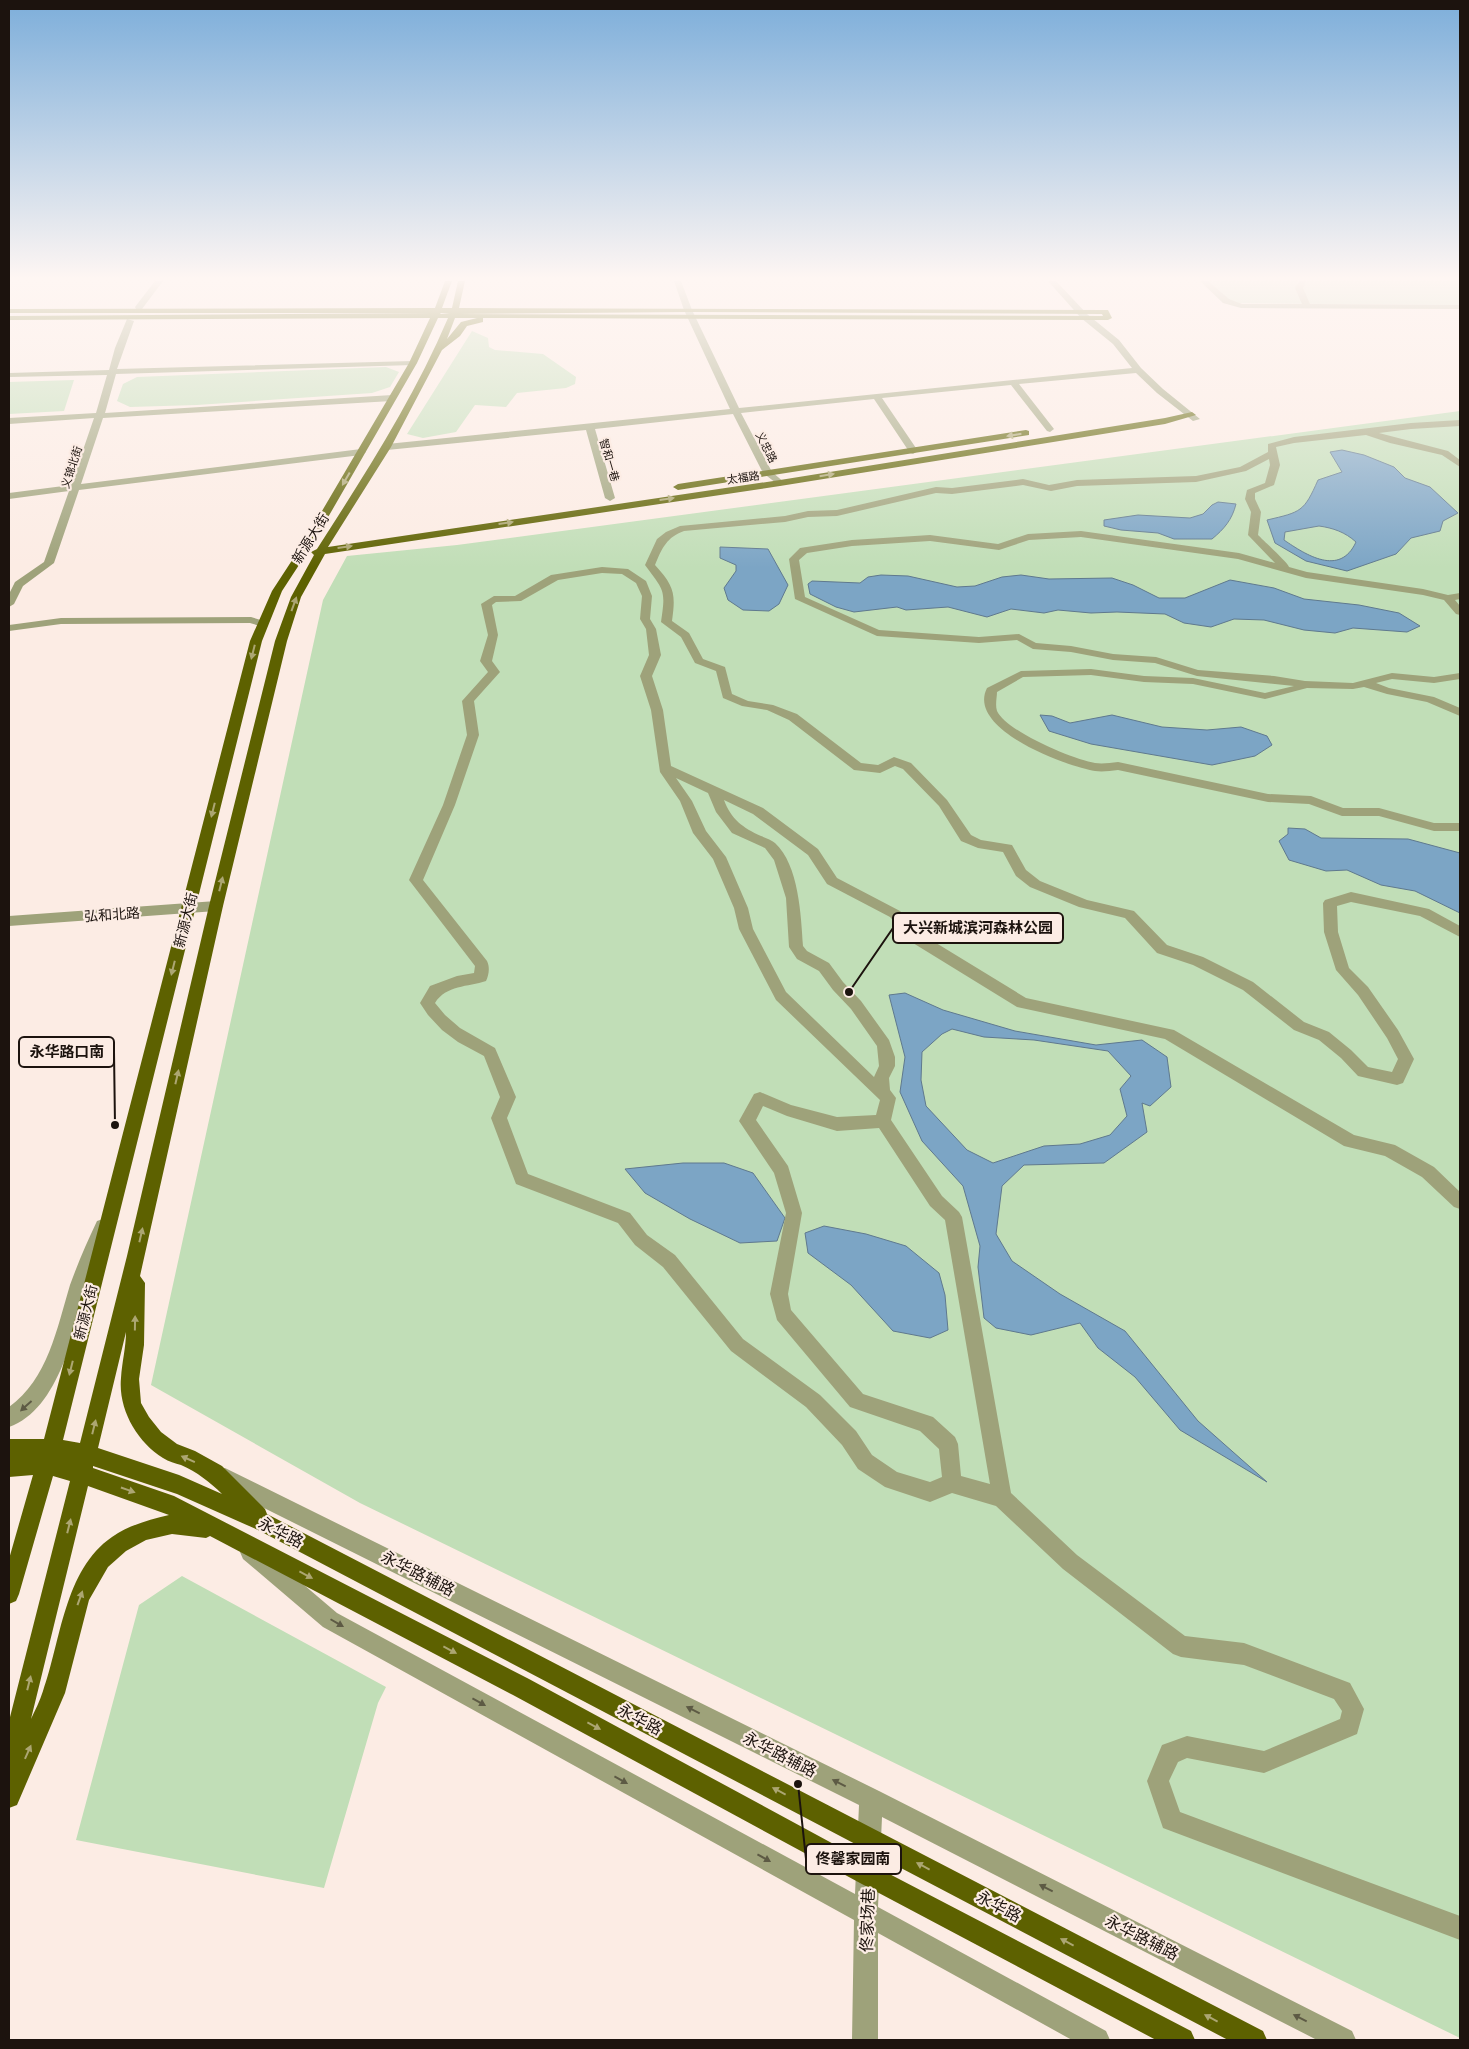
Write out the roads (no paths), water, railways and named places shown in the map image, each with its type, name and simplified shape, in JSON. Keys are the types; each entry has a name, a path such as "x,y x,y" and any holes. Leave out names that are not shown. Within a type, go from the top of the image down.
{"main road":[{"name":"新源大街","path":"9,1594 48,1457 256,641 277,591 307,545 405,377"},
{"name":"新源大街","path":"9,1764 136,1256 216,906 281,641 296,597 321,551 387,447 424,377"},
{"path":"390,403 408,408"},
{"name":"太福路","path":"669,489 1183,409"},
{"name":"太福路","path":"298,557 321,551 780,483 1194,417"},
{"path":"307,545 329,540 581,502"},
{"path":"136,1256 135,1345 130,1379 132,1404 142,1424 154,1440 171,1452 188,1458 215,1473 265,1523"},
{"name":"永华路","path":"9,1449 178,1485 265,1523 1254,2040"},
{"name":"永华路","path":"9,1467 48,1457"},
{"name":"永华路","path":"85,1464 232,1536 521,1687 868,1875 1182,2040"},
{"path":"9,1796 54,1693 80,1596 101,1560 119,1544 144,1531 172,1524 204,1527 232,1536"}],"street":[{"name":"义锦北街","path":"9,604 19,584 49,563 100,415 110,377"},
{"name":"义忠路","path":"720,377 768,473 780,483"},
{"path":"387,447 590,428 1069,377"},
{"path":"1145,377 1160,391 1194,417"},
{"path":"1013,382 1060,428"},
{"path":"876,396 913,450"},
{"path":"9,422 100,415 390,403"},
{"path":"1291,570 1271,555 1253,535 1256,512 1250,499 1250,492 1269,485 1275,465 1271,446 1294,440 1411,426 1460,423"},
{"name":"智和一巷","path":"590,428 610,498"},
{"path":"1367,432 1393,441 1445,453 1460,464"},
{"path":"9,496 361,452"},
{"path":"1273,453 1244,469 1173,482 1080,481 1051,488 1023,482 952,491 936,490 837,513 808,514 785,519 683,528 671,531 660,540 650,565 664,581 671,593 666,622 685,636 699,661 722,669 727,696 746,704 769,707 793,717 858,767 880,769 894,761 907,766 943,803 966,838 978,844 1007,848 1021,873 1035,884 1084,904 1129,914 1162,949 1198,961 1248,986 1299,1026 1324,1036 1346,1054 1363,1072 1397,1079 1406,1059 1388,1027 1363,992 1343,970 1331,932 1330,903 1351,896 1424,912 1460,932"},
{"path":"1460,596 1448,598 1423,592 1306,575 1239,556 1081,534 1028,537 999,547 930,538 852,543 804,550 794,559 800,599 877,633 980,640 1019,637 1033,646 1071,649 1113,657 1156,660 1197,673 1274,679 1305,684 1353,686 1392,676 1434,680 1460,676"},
{"path":"1002,1498 953,1217 936,1201 883,1121 888,1098 781,996 746,929 741,908 719,857 700,833 686,801 666,772 658,710 646,676 655,655 651,629 645,619 648,596 641,580 624,571 602,570 556,577 535,587 518,599 494,599 486,604 493,635 486,661 494,672 468,701 473,735 449,804 416,880 482,965 481,977 457,982 435,990 427,1003 434,1015 469,1042 490,1052 508,1097 499,1118 522,1179 624,1218 641,1240 669,1261 737,1345 813,1401 849,1438 866,1462 892,1480 930,1492 952,1483 1002,1498 1070,1562 1181,1646 1244,1654 1342,1691 1353,1708 1349,1726 1264,1762 1187,1747 1170,1753 1158,1781 1171,1820 1460,1928"},
{"path":"1448,598 1460,612"},
{"path":"9,628 61,621 251,620 263,624"},
{"path":"1305,684 1300,688 1265,696 1193,681 1144,679 1091,672 1021,674 991,690 991,710 1000,725 1065,759 1094,767 1118,766 1268,798 1311,800 1342,812 1379,812 1434,827 1460,827"},
{"path":"1364,683 1387,691 1430,699 1460,712"},
{"path":"666,768 758,811 813,852 832,881 894,914 918,938 1022,1003 1169,1034 1350,1141 1390,1150 1428,1172 1460,1202"},
{"path":"713,789 722,812 737,830 770,845 780,860 793,898 796,947 802,954 824,967 838,986 856,1005 884,1044 887,1066 881,1078 882,1092"},
{"name":"弘和北路","path":"9,921 216,906"},
{"path":"883,1121 837,1124 786,1110 760,1098 747,1120 782,1171 794,1213 779,1294 784,1314 857,1401 926,1424 948,1444 952,1483"},
{"path":"9,1418 31,1402 49,1373 86,1263 114,1202"},
{"name":"永华路辅路","path":"215,1473 871,1799 1343,2040"},
{"path":"232,1536 330,1620 1097,2040"},
{"name":"佟家场巷","path":"865,2040 866,1915 871,1799"}],"water":[{"path":"1342,450 1364,455 1394,467 1405,478 1430,487 1458,513 1443,521 1440,531 1411,538 1396,554 1347,571 1306,561 1275,543 1267,520 1287,515 1300,509 1309,499 1318,480 1342,472 1330,452","holes":["1319,526 1334,529 1356,542 1349,553 1341,559 1332,561 1322,560 1302,552 1284,540 1285,532"]},
{"path":"1218,502 1236,504 1227,524 1212,539 1174,539 1158,533 1121,530 1104,526 1104,520 1138,515 1190,518 1203,514"},
{"path":"720,547 768,549 788,585 779,604 769,611 743,610 728,600 724,588 736,571 736,565 720,558"},
{"path":"881,575 908,576 957,587 975,586 1002,577 1021,575 1049,579 1112,578 1133,585 1159,598 1185,598 1230,580 1274,588 1304,599 1359,605 1399,613 1420,626 1407,632 1353,628 1335,633 1304,630 1264,620 1234,619 1211,627 1184,623 1165,614 1091,613 1058,610 1044,613 1011,609 987,617 948,607 906,610 897,607 854,612 836,607 810,594 808,584 812,581 860,583 868,577"},
{"path":"1040,715 1052,716 1070,723 1112,715 1162,727 1207,730 1241,727 1267,736 1272,745 1255,756 1212,765 1091,744 1049,731"},
{"path":"1288,828 1305,829 1321,838 1408,839 1460,853 1460,913 1415,891 1381,885 1347,870 1326,871 1289,860 1279,841 1288,834"},
{"path":"905,993 943,1010 1015,1031 1096,1045 1142,1040 1167,1057 1171,1087 1150,1106 1142,1103 1147,1132 1104,1163 1024,1165 1002,1186 996,1234 1012,1261 1060,1294 1125,1331 1198,1421 1267,1482 1180,1430 1135,1377 1098,1348 1080,1323 1031,1335 996,1328 984,1318 978,1267 980,1246 963,1186 922,1141 900,1092 905,1057 889,995","holes":["952,1029 984,1037 1034,1040 1108,1051 1131,1076 1120,1089 1127,1116 1110,1135 1080,1144 1044,1146 993,1163 967,1150 926,1106 921,1080 922,1052 942,1034"]},
{"path":"683,1163 724,1163 753,1173 785,1218 777,1241 740,1243 690,1219 645,1193 625,1169"},
{"path":"824,1226 866,1234 906,1246 939,1273 945,1295 948,1330 930,1338 893,1331 851,1285 808,1253 805,1233"}],"place":[{"name":"大兴新城滨河森林公园","path":"849,992"},
{"name":"永华路口南","path":"115,1125"},
{"name":"佟馨家园南","path":"798,1784"}]}
